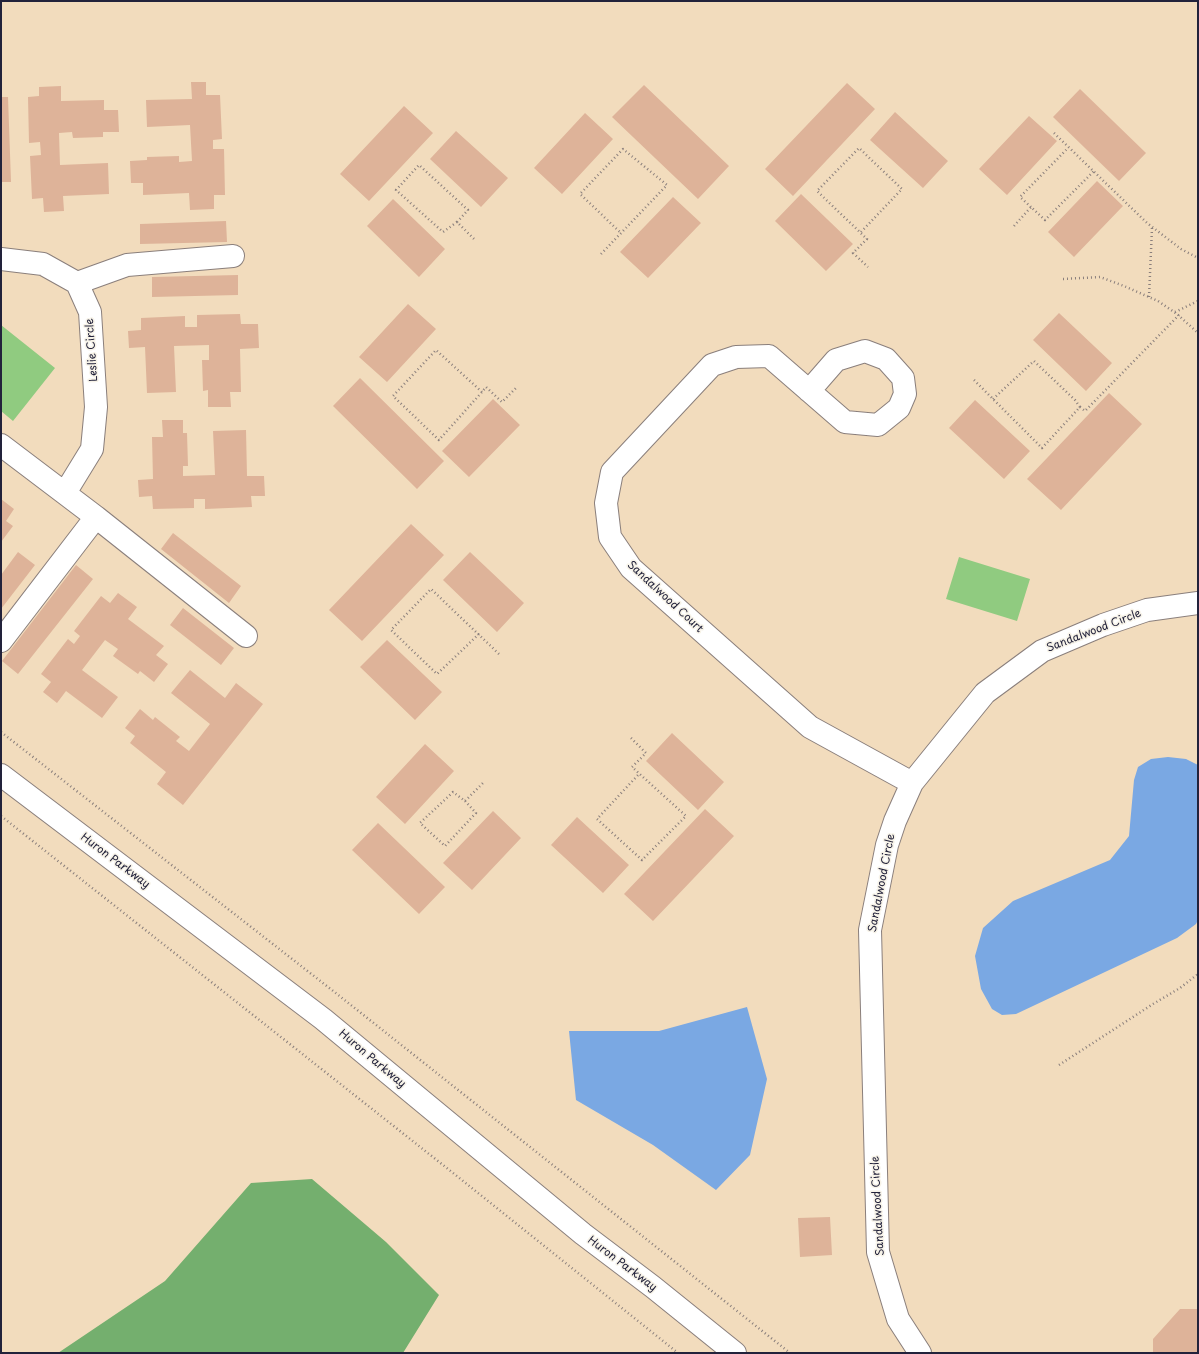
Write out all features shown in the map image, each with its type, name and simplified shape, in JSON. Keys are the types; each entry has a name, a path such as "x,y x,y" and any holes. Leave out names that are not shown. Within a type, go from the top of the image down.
{"street":[{"path":"1,259 43,264 77,283 127,265 232,256"},
{"name":"Leslie Circle","path":"65,493 92,449 96,407 90,312 77,283"},
{"name":"Sandalwood Court","path":"809,391 769,356 736,357 712,365 612,472 606,503 610,537 631,568 810,727 912,783"},
{"path":"1,444 246,636"},
{"path":"1,641 96,517"},
{"name":"Sandalwood Circle","path":"920,1353 898,1319 878,1252 870,930 887,845 895,821 912,783 985,693 1042,651 1103,625 1147,610 1198,603"},
{"name":"Huron Parkway","path":"1,775 323,1019 583,1234 653,1287 735,1353"}],"path":[{"path":"1054,133 1147,223 1181,249 1198,258"},
{"path":"1069,147 1020,197 1045,220 1094,171"},
{"path":"861,232 902,189 859,148 817,191 867,239 853,252 868,267"},
{"path":"601,254 667,185 624,149 580,194 621,233"},
{"path":"419,165 468,210 457,222 443,232 396,190 419,165"},
{"path":"1014,226 1031,207"},
{"path":"457,222 474,240"},
{"path":"1149,297 1152,227"},
{"path":"1063,279 1100,276 1149,297 1175,312 1198,333"},
{"path":"1175,312 1198,301"},
{"path":"993,399 1034,361 1085,411 1179,315"},
{"path":"482,392 436,350 392,396 439,440 482,392 486,387 502,402 516,388"},
{"path":"974,380 1042,448 1080,407"},
{"path":"479,634 437,674 391,630 431,589 479,634 499,654"},
{"path":"1,732 337,994 790,1353"},
{"path":"631,738 646,753 632,767 686,816 642,860 597,819 639,774"},
{"path":"465,801 483,783"},
{"path":"453,792 465,801 476,813 445,846 420,823 453,792"},
{"path":"1,816 437,1160 678,1353"},
{"path":"1058,1065 1180,988 1198,974"}],"green space":[{"path":"1,325 55,368 13,421 1,411"},
{"path":"959,557 1030,579 1017,621 946,599"},
{"path":"312,1179 386,1242 439,1295 403,1353 58,1353 165,1281 251,1183"}],"water":[{"path":"1168,757 1186,759 1198,765 1198,920 1196,924 1177,938 1016,1014 1002,1015 992,1009 981,989 975,956 983,928 1013,901 1110,860 1129,836 1134,780 1138,767 1151,759"},
{"path":"747,1007 767,1079 750,1155 716,1190 653,1145 576,1100 569,1031 659,1031"}],"building":[{"path":"191,82 206,82 206,95 220,95 222,139 213,140 213,149 224,149 225,195 214,195 214,209 190,210 189,193 143,195 143,183 131,183 130,161 147,160 147,157 179,156 179,162 192,161 190,125 147,127 146,100 192,99"},
{"path":"847,83 875,109 793,196 765,169"},
{"path":"644,85 729,166 698,199 612,117"},
{"path":"61,86 61,101 104,100 104,110 118,110 119,132 103,132 103,137 73,138 72,132 59,133 60,165 108,163 109,194 63,196 64,211 44,212 43,198 32,199 30,156 41,155 40,142 29,143 28,97 39,96 39,87"},
{"path":"1080,89 1146,153 1119,181 1053,117"},
{"path":"1,97 8,97 11,182 1,182"},
{"path":"404,106 433,133 369,201 340,174"},
{"path":"895,112 948,161 923,188 870,140"},
{"path":"585,113 613,139 562,194 534,168"},
{"path":"1029,116 1057,141 1007,195 979,169"},
{"path":"456,131 508,178 481,207 430,159"},
{"path":"1097,181 1123,206 1074,257 1048,232"},
{"path":"801,194 853,244 826,271 775,221"},
{"path":"673,197 701,223 648,278 620,252"},
{"path":"393,199 445,249 419,277 367,226"},
{"path":"226,221 227,242 140,244 140,224"},
{"path":"238,275 238,295 152,297 152,277"},
{"path":"408,304 436,329 387,382 359,357"},
{"path":"1059,313 1112,363 1086,391 1033,340"},
{"path":"240,314 241,324 258,324 259,348 240,349 241,392 230,392 231,407 208,407 208,390 203,391 202,360 209,360 209,345 174,346 176,392 147,393 145,347 129,348 128,331 141,330 141,318 185,316 185,327 197,327 197,315"},
{"path":"360,378 444,461 417,489 333,406"},
{"path":"1109,393 1142,424 1061,510 1027,479"},
{"path":"493,399 520,425 469,477 442,451"},
{"path":"975,400 1030,451 1004,479 949,428"},
{"path":"162,420 183,420 183,433 187,433 188,466 183,466 183,476 215,475 213,431 246,430 247,476 264,476 265,496 251,496 252,507 205,509 205,499 194,499 194,508 153,509 152,496 139,497 138,480 153,479 152,437 163,437"},
{"path":"1,499 14,509 6,521 13,526 1,542"},
{"path":"411,524 444,555 362,641 329,610"},
{"path":"173,533 241,586 229,603 161,549"},
{"path":"18,552 35,565 1,609 1,575"},
{"path":"470,552 524,603 497,632 443,580"},
{"path":"76,565 93,579 18,674 2,661"},
{"path":"118,593 137,607 128,619 164,646 156,655 168,664 154,682 140,671 138,674 113,656 118,649 105,640 82,670 118,697 102,718 66,691 57,703 43,692 51,682 41,674 68,639 74,644 80,636 74,631 101,596 110,603"},
{"path":"183,608 234,648 221,665 170,625"},
{"path":"387,640 442,692 415,720 360,667"},
{"path":"190,670 225,698 236,683 263,704 183,805 157,784 166,772 130,743 135,736 125,728 140,709 153,720 155,717 180,737 176,741 189,751 210,724 171,693"},
{"path":"672,733 724,782 698,810 646,761"},
{"path":"425,744 454,771 405,824 376,797"},
{"path":"705,809 734,836 653,921 624,894"},
{"path":"493,811 521,838 472,890 443,863"},
{"path":"577,817 629,865 603,893 551,845"},
{"path":"378,823 445,887 419,914 352,850"},
{"path":"830,1217 832,1255 800,1257 798,1218"},
{"path":"1180,1309 1198,1309 1198,1353 1153,1353 1153,1339"}]}
